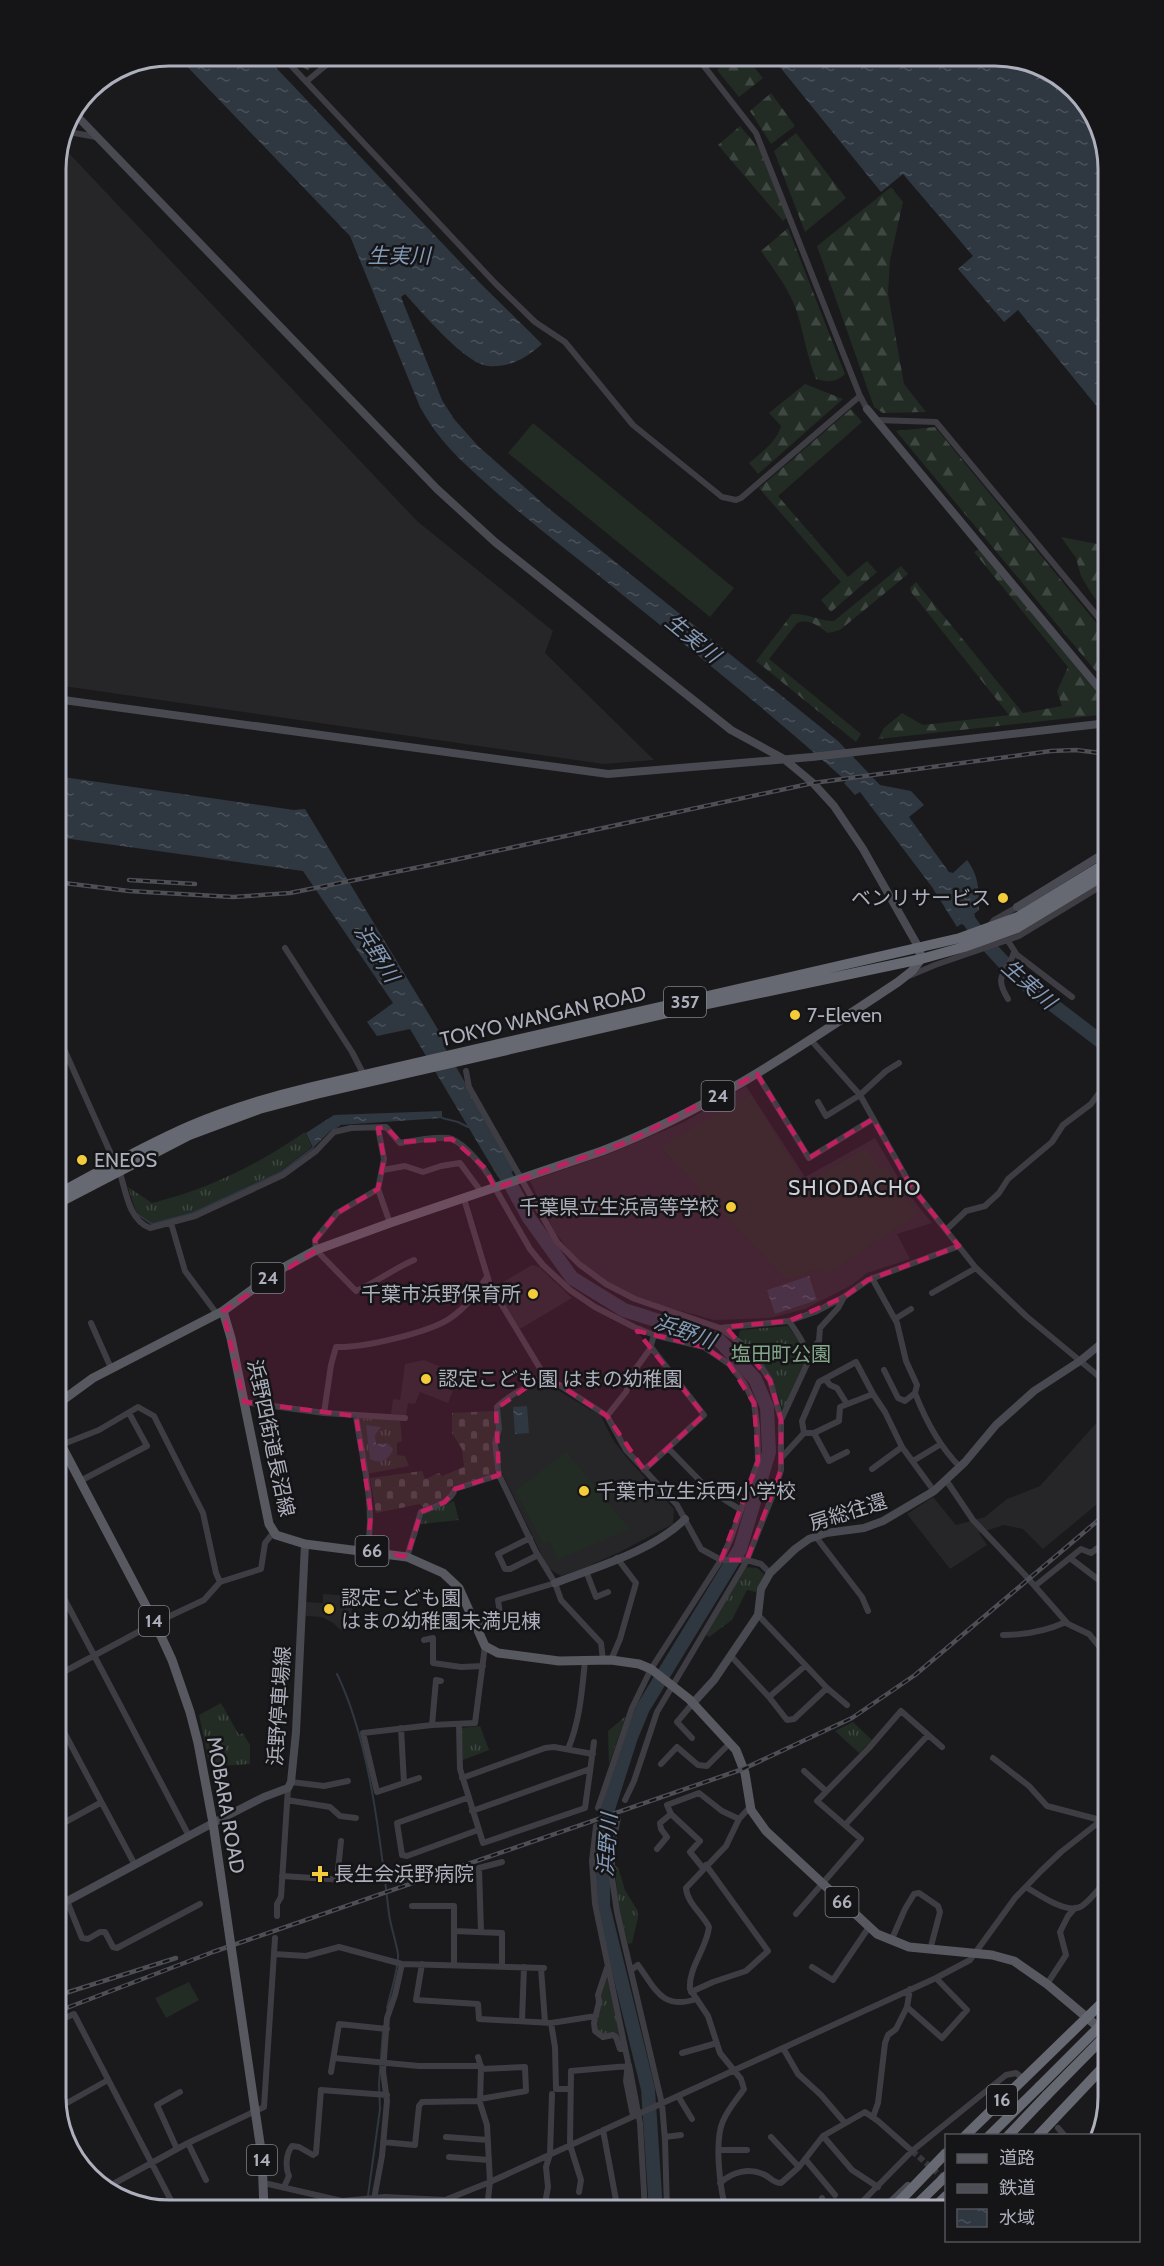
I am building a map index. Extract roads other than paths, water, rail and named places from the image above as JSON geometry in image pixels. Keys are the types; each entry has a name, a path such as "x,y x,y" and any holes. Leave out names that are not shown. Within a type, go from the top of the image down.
{"highway":[{"name":"TOKYO WANGAN ROAD","path":"963,947 986,930 999,926 1048,900 1098,868"},
{"name":"TOKYO WANGAN ROAD","path":"66,1190 189,1135 242,1115 366,1080 920,954 963,947 1017,928 1098,879"},
{"name":"TOKYO WANGAN ROAD","path":"66,1198 117,1167"},
{"name":"16","path":"966,2134 1098,2008"},
{"path":"1010,2134 1043,2091 1098,2029"},
{"path":"991,2134 1098,2043"},
{"name":"16","path":"1040,2134 1098,2073"},
{"path":"900,2200 945,2154"},
{"path":"922,2200 945,2176"}],"main road":[{"name":"24","path":"66,1398 111,1368 220,1312 279,1270 316,1250 390,1222 482,1193 627,1142 714,1099 757,1074 898,982 912,971 920,954"},
{"name":"浜野四街道長沼線","path":"220,1312 231,1338 269,1524 273,1533 281,1538 305,1544 407,1557 443,1574 456,1584 463,1594 486,1646"},
{"name":"MOBARA ROAD","path":"66,1454 155,1623 172,1660 190,1712 213,1823 255,2110 264,2200"},
{"name":"66","path":"486,1646 507,1655 559,1661 607,1660 639,1664 651,1669 693,1703 740,1757 750,1807 765,1831 869,1927 891,1941 909,1947 992,1955 1014,1961 1047,1984 1098,2026"}],"street":[{"path":"292,66 495,283 535,322 564,342 633,425 722,497 736,500 741,498 860,396"},
{"path":"307,81 325,66"},
{"path":"704,66 756,133 867,409 1098,687"},
{"path":"80,119 445,497 495,542 731,730 784,759 813,783 834,806 863,849 920,954"},
{"path":"73,133 96,137"},
{"path":"877,420 936,422 1098,617"},
{"path":"66,700 608,774 812,757 1098,724"},
{"path":"986,930 994,920 1098,856"},
{"path":"898,982 963,947 1005,942 1098,888"},
{"path":"1005,942 1030,966 1072,997"},
{"path":"285,948 352,1052 366,1080"},
{"path":"1008,999 1000,981 1014,952"},
{"path":"810,1039 860,1095 911,1186 976,1268 1026,1316 1098,1376"},
{"path":"66,1053 117,1167 130,1205 138,1221 150,1228 195,1216 283,1175 316,1151 334,1132 351,1128 386,1127 400,1143 423,1139 452,1139 485,1168 530,1249 543,1265 570,1290 595,1307 654,1335 704,1347 729,1364 744,1383 754,1403 758,1426 759,1461 721,1560 651,1669 633,1708 598,1808"},
{"path":"818,1102 826,1116 860,1095 886,1071 899,1063"},
{"path":"466,1071 469,1087 523,1178 557,1242 579,1264 606,1284 635,1299 720,1328 741,1343 757,1360 770,1380 781,1419 782,1457 776,1487 747,1560 672,1686 650,1728 634,1780 624,1800"},
{"path":"757,1074 809,1158 873,1119"},
{"path":"946,1230 966,1211 985,1206 999,1193 1008,1179 1052,1142 1063,1125 1091,1104 1098,1095"},
{"path":"378,1128 384,1159 378,1190 390,1222"},
{"path":"383,1170 405,1166 423,1172 460,1163 482,1193"},
{"path":"378,1190 337,1214 315,1240 316,1250 356,1291 377,1282 394,1269 414,1260"},
{"path":"464,1199 487,1277 544,1375 607,1416 626,1450 677,1505 701,1549 721,1560 747,1560 761,1564 770,1573"},
{"path":"171,1223 185,1271 220,1312"},
{"path":"720,1328 789,1321 844,1297 872,1278 959,1246"},
{"path":"932,1293 976,1268"},
{"path":"324,1413 336,1347 376,1343 443,1322 461,1310 487,1277"},
{"path":"872,1278 895,1318 906,1361 916,1385 915,1394 921,1410 941,1444 960,1467"},
{"path":"807,1354 819,1341 820,1328 838,1308 844,1297"},
{"path":"895,1318 911,1309"},
{"path":"781,1419 808,1362 802,1341 789,1321"},
{"path":"91,1323 111,1368"},
{"path":"607,1416 626,1392 633,1371 651,1347 654,1335"},
{"name":"房総往還","path":"693,1703 714,1680 758,1615 761,1589 770,1573 795,1550 826,1533 864,1528 883,1521 934,1491 960,1467 996,1425 1026,1398 1098,1346"},
{"path":"644,1470 704,1415 651,1347"},
{"path":"804,1433 802,1421 819,1382 856,1362 903,1447 934,1491"},
{"path":"884,1370 898,1398 905,1401 915,1394"},
{"path":"544,1375 537,1382 497,1407 500,1429 495,1443 499,1475 538,1555 555,1583 561,1600 601,1643 607,1660"},
{"path":"825,1379 837,1388 847,1404"},
{"path":"782,1457 804,1433 814,1433 839,1421 840,1407 873,1394"},
{"path":"244,1402 324,1413 405,1418"},
{"path":"66,1443 99,1430 138,1407 154,1416 203,1513 214,1566 220,1582"},
{"path":"80,1481 147,1446 129,1413"},
{"path":"356,1416 371,1514 371,1531 367,1551"},
{"path":"814,1433 829,1461 847,1452"},
{"path":"913,1461 941,1444"},
{"path":"872,1469 903,1447"},
{"path":"668,1448 709,1490 741,1510"},
{"path":"407,1557 421,1512 445,1502 453,1496 455,1489 499,1475"},
{"path":"946,1480 973,1520 1066,1622 1089,1634 1098,1645"},
{"path":"477,1629 500,1614 498,1600 555,1583 617,1558 672,1532 685,1520"},
{"path":"66,1671 155,1623 204,1600 220,1582 261,1569 265,1543 273,1533"},
{"path":"816,1537 862,1597 868,1611"},
{"path":"530,1538 498,1554 505,1569 510,1569 538,1555"},
{"name":"浜野停車場線","path":"67,1901 289,1785 296,1732 305,1544"},
{"path":"1035,1586 1081,1549 1091,1553 1098,1548"},
{"path":"607,1660 620,1639 636,1583 617,1558"},
{"path":"1070,1558 1098,1579"},
{"path":"586,1571 596,1597 608,1592"},
{"path":"66,1601 189,1836"},
{"path":"758,1615 827,1688 847,1705"},
{"path":"1002,1635 1022,1635 1056,1627 1066,1622"},
{"path":"424,1640 433,1638 433,1663 461,1667 483,1666"},
{"path":"419,1778 377,1792 363,1733 432,1725 475,1724 486,1646"},
{"path":"731,1656 788,1720 794,1719 827,1688"},
{"path":"568,1749 574,1737 585,1661"},
{"path":"769,1697 806,1665"},
{"path":"432,1725 436,1680 441,1682"},
{"path":"692,1738 676,1722 693,1703"},
{"path":"796,1914 861,1839 817,1801 869,1748 901,1711 942,1747"},
{"path":"459,1725 459,1769 483,1843 585,1808 594,1742"},
{"path":"401,1728 404,1783"},
{"path":"845,1825 928,1735"},
{"path":"66,1737 135,1865"},
{"path":"661,1764 676,1747 698,1765 707,1766 730,1743"},
{"path":"462,1778 545,1748 568,1749 593,1754"},
{"path":"993,1758 1029,1786 1047,1806 1098,1819"},
{"path":"472,1811 590,1769"},
{"path":"804,1771 826,1791"},
{"path":"277,1916 277,1905 281,1897 289,1785 324,1786 348,1781"},
{"path":"691,1992 746,1971 768,1951 705,1866 690,1852 700,1841 671,1814 667,1805 699,1793 722,1811 739,1819"},
{"path":"467,1798 397,1823 402,1855 407,1856 478,1830"},
{"path":"287,1800 330,1807 340,1816 356,1818"},
{"path":"66,1822 100,1803"},
{"path":"724,2200 720,2183 723,2120 744,2088 735,2070 720,2053 708,2016 691,1992 689,1984 708,1936 709,1927 691,1902 686,1888 726,1846 739,1819 750,1807"},
{"path":"657,1850 667,1837 660,1823 671,1814"},
{"path":"618,1818 612,1846 612,1878 617,1912 662,2104 667,2200"},
{"path":"352,2200 395,2198 445,2200 490,2182 936,1978 970,1960 1015,1898 1061,1852 1098,1822"},
{"path":"596,1826 592,1861 593,1885 628,2064 643,2155 645,2200"},
{"path":"282,1876 341,1879 341,1841"},
{"path":"481,1932 479,1868 502,1862"},
{"path":"1026,1887 1055,1904 1070,1909 1080,1907 1098,1890"},
{"path":"891,1941 905,1909 914,1894 919,1893 938,1906 940,1912 930,1950"},
{"path":"67,1901 82,1938 88,1939 100,1932 105,1932 113,1947 117,1948 200,1904"},
{"path":"412,1906 454,1906 454,1965"},
{"path":"1047,1984 1064,1959 1065,1951 1060,1932 1075,1908"},
{"path":"812,1967 833,1980 869,1927"},
{"path":"454,1931 502,1933 502,1966"},
{"path":"113,2183 188,2143 261,2109 265,2104 275,1938"},
{"path":"274,1954 306,1956 339,1947 402,1964 542,1968 548,2022 555,2047 556,2090 570,2089"},
{"path":"373,2198 383,2142 387,2095 383,2071 387,2018 402,1964"},
{"path":"422,1964 416,2000 478,2004 479,2019 548,2022 596,2016"},
{"path":"631,1970 638,1965 659,1996 670,2002 682,2004 697,1999"},
{"path":"522,2021 524,1967"},
{"path":"608,1967 598,1995 599,2002 594,2024 599,2035 603,2037 613,2035 620,2049 625,2048"},
{"path":"907,2007 942,2038 967,2010 936,1978"},
{"path":"873,2117 879,2103 885,2043 888,2035 896,2029 907,2007 910,1989"},
{"path":"66,2018 74,2014 171,2200"},
{"path":"331,2072 339,2024 387,2029"},
{"path":"682,2054 717,2043"},
{"path":"783,2048 798,2074 821,2095 845,2123"},
{"path":"478,2057 481,2068 480,2100 487,2126 489,2200"},
{"path":"334,2058 419,2066 525,2067 526,2091 480,2100 422,2102 419,2106 415,2145 383,2142"},
{"path":"579,2192 581,2180 570,2145 571,2071 628,2064"},
{"path":"864,2200 912,2151 1006,2075 1016,2073 1024,2079"},
{"path":"67,2103 108,2080"},
{"path":"284,2187 289,2176 286,2170 287,2156 292,2146 299,2147 313,2155 316,2153 321,2090 387,2095"},
{"path":"177,2149 157,2105 180,2092"},
{"path":"546,2200 552,2094"},
{"path":"678,2096 692,2119"},
{"path":"720,2183 732,2173 738,2172 759,2173 781,2184 799,2167 823,2136 865,2112 912,2151"},
{"path":"1058,2128 1063,2134"},
{"path":"603,2130 616,2200"},
{"path":"665,2137 681,2135"},
{"path":"823,2136 852,2170 878,2187"},
{"path":"446,2137 488,2140"},
{"path":"771,2137 799,2167"},
{"path":"188,2143 206,2180"},
{"path":"720,2150 747,2150"},
{"path":"449,2157 489,2160"},
{"path":"804,2159 835,2195"},
{"path":"894,2200 931,2167"},
{"path":"264,2183 338,2200"}],"water":[{"name":"生実川","path":"187,66 274,66 478,281 542,344 524,358 511,364 488,366 478,363 444,336 405,294 401,297 442,400 454,419 478,446 547,507 838,741 880,785 911,791 924,805 909,817 949,872 953,873 967,860 971,866 978,890 979,910 974,914 975,916 957,927 932,887 860,792 855,795 844,783 846,781 790,732 520,513 451,449 434,429 420,407 350,236"},
{"path":"779,66 1002,66 1028,71 1052,83 1063,92 1077,106 1084,118 1096,149 1098,169 1098,408 1018,310 1004,322 958,269 973,256 903,174 881,192"},
{"path":"66,777 294,810 305,809 445,1041 445,1048 516,1170 498,1177 410,1029 377,1036 367,1022 393,1003 303,871 66,838"},
{"path":"442,1111 442,1118 340,1125 330,1131 313,1148 306,1133 334,1115"},
{"path":"809,1276 817,1300 775,1314 767,1290"},
{"path":"527,1406 529,1433 515,1434 513,1407"},
{"path":"366,1425 381,1427 375,1435 376,1444 387,1443 393,1449 390,1456 384,1460 370,1459"}],"waterway":[{"name":"生実川","path":"958,905 982,939 1019,979 1098,1039"},
{"path":"442,1118 468,1127"},
{"path":"137,1214 152,1224 193,1213 281,1172 313,1148"},
{"name":"浜野川","path":"497,1160 529,1218 572,1278 624,1310 719,1340 755,1379 767,1407 769,1452 740,1549 643,1708 631,1737 607,1812 603,1850 603,1906 648,2089 655,2200"},
{"path":"337,1674 358,1730 366,1760 389,1914 398,1954 396,1974 387,2008"},
{"path":"367,2200 380,2109 379,2084 383,2031"}],"tunnel":[{"path":"912,2151 945,2179"}],"railway":[{"path":"66,883 129,891 233,897 290,893 813,783 1051,751 1076,750 1098,753"},
{"path":"129,880 195,884"},
{"path":"66,2008 213,1952 743,1769 852,1718 915,1675 1098,1520"},
{"path":"66,1993 176,1958"}],"place":[{"name":"ベンリサービス","path":"1003,898"},
{"name":"7-Eleven","path":"795,1015"},
{"name":"ENEOS","path":"82,1160"},
{"name":"千葉県立生浜高等学校","path":"731,1207"},
{"name":"千葉市浜野保育所","path":"533,1294"},
{"name":"認定こども園 はまの幼稚園","path":"426,1379"},
{"name":"千葉市立生浜西小学校","path":"584,1491"},
{"name":"認定こども園 はまの幼稚園未満児棟","path":"329,1609"},
{"name":"長生会浜野病院","path":"320,1874"}],"district":[{"name":"SHIODACHO","path":"855,1187"}],"park label":[{"name":"塩田町公園","path":"781,1354"}]}
